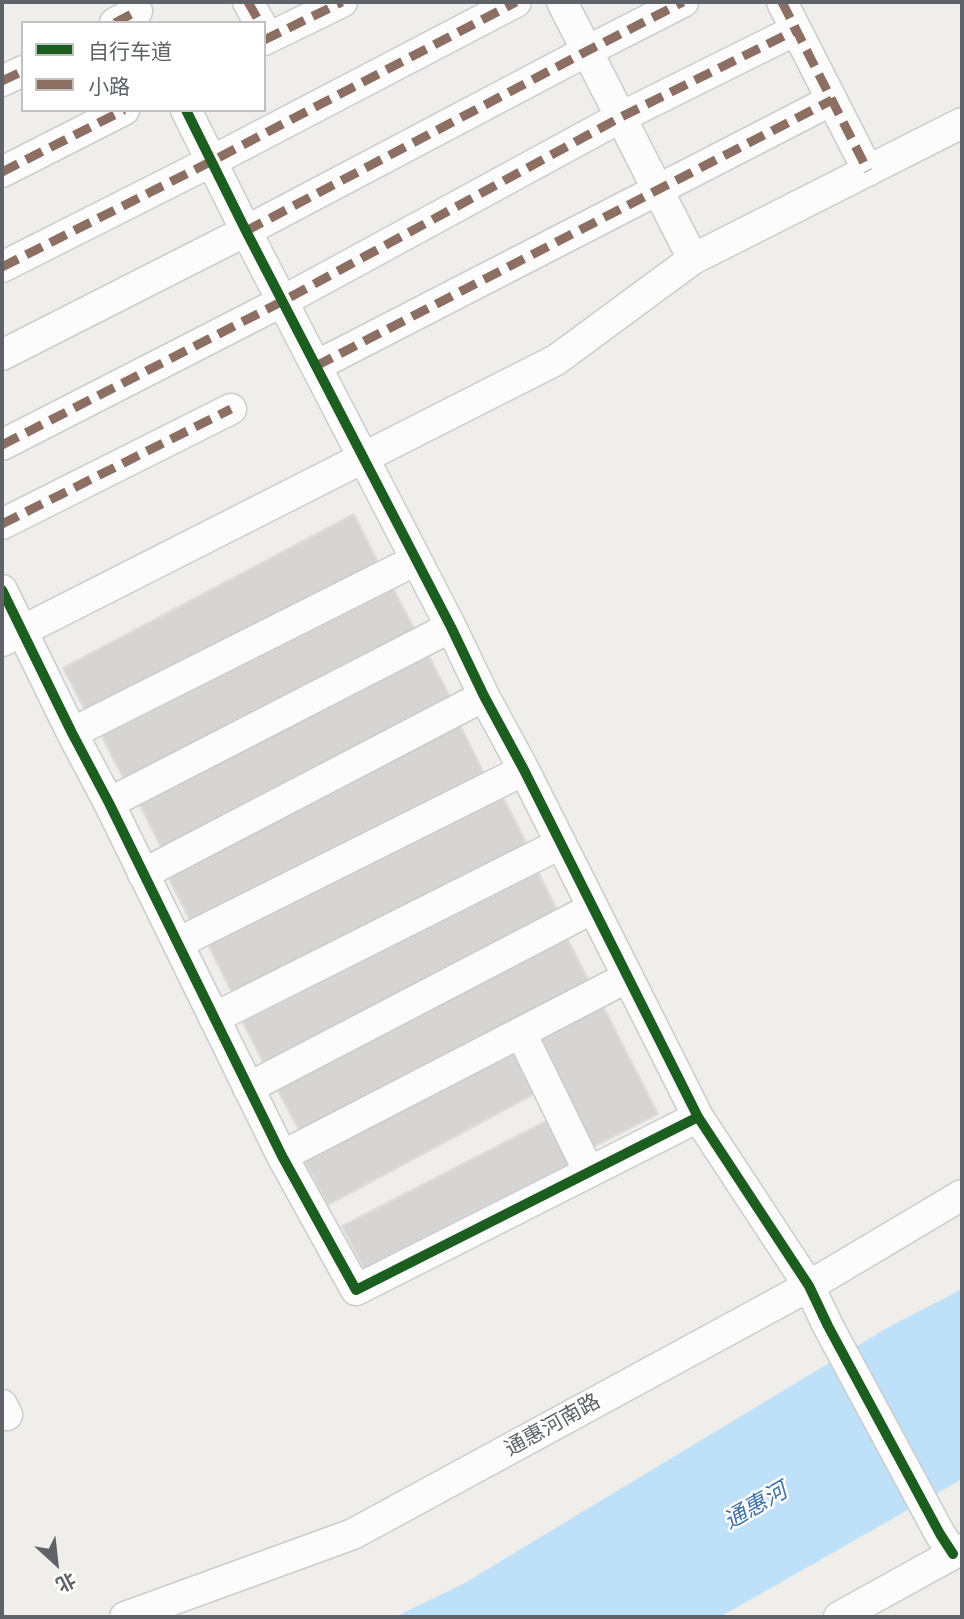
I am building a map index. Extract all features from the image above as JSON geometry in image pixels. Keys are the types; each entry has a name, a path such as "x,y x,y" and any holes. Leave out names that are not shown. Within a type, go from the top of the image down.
{"street":[{"path":"248,2 258,21"},
{"path":"266,32 342,2"},
{"path":"2,267 516,2"},
{"path":"562,2 693,259"},
{"path":"2,355 246,231 683,2"},
{"path":"782,2 868,171"},
{"path":"2,445 283,301 621,117 796,30"},
{"path":"2,82 21,72"},
{"path":"316,366 832,100"},
{"path":"2,172 120,112"},
{"path":"187,112 698,1117 809,1286 828,1326 952,1546 839,1617"},
{"path":"12,636 556,360 693,259 962,123"},
{"path":"2,524 232,409"},
{"path":"72,733 416,560"},
{"path":"2,590 12,636 72,733 109,803 282,1156 356,1290 698,1117"},
{"path":"109,803 451,628"},
{"path":"143,874 484,696"},
{"path":"178,943 523,771"},
{"path":"214,1018 560,844"},
{"path":"248,1088 593,908"},
{"path":"282,1156 628,977"},
{"path":"521,1033 589,1172"},
{"name":"通惠河南路","path":"125,1617 353,1534 809,1286 962,1195"}],"water":[{"name":"通惠河","path":"962,1289 962,1479 720,1617 395,1617 463,1584 887,1328"}],"building":[{"path":"354,514 378,562 88,716 63,668"},
{"path":"390,582 416,632 125,781 99,731"},
{"path":"428,654 451,699 161,847 138,801"},
{"path":"458,721 485,775 192,924 165,871"},
{"path":"502,795 528,846 232,993 206,941"},
{"path":"535,866 559,914 264,1064 239,1015"},
{"path":"567,938 589,981 300,1132 277,1089"},
{"path":"603,1006 658,1114 589,1149 534,1041"},
{"path":"513,1046 538,1092 328,1205 303,1158"},
{"path":"554,1117 577,1162 364,1270 342,1226"}],"marked path":[{"path":"248,2 259,21"},
{"path":"266,39 342,2"},
{"path":"2,267 516,2"},
{"path":"246,231 683,2"},
{"path":"782,2 868,171"},
{"path":"119,21 137,11"},
{"path":"2,445 283,301 621,117 796,30"},
{"path":"2,81 21,72"},
{"path":"316,366 832,100"},
{"path":"2,172 120,112"},
{"path":"2,524 231,409"}],"cycle path":[{"path":"187,112 524,770 698,1117 809,1286 828,1326 953,1554"},
{"path":"2,590 282,1156 356,1290 698,1117"}]}
